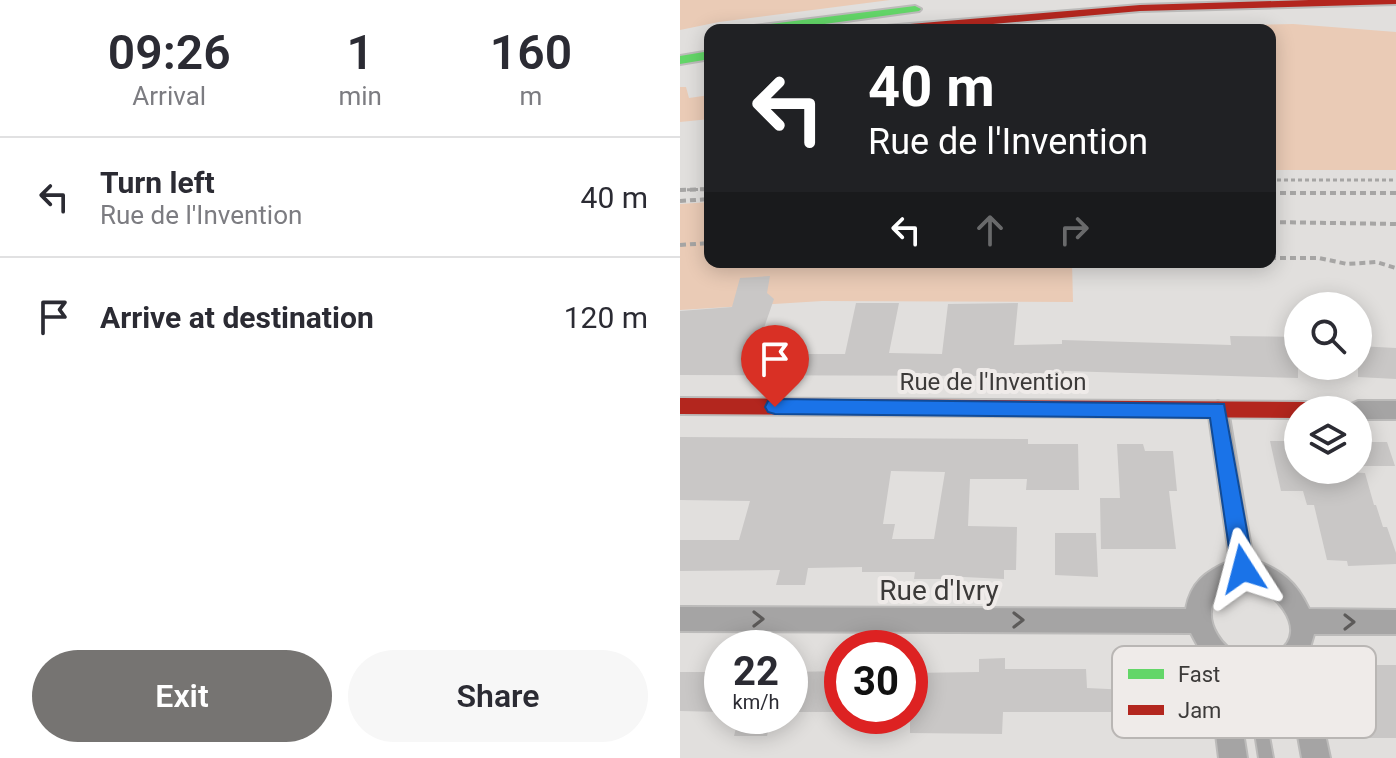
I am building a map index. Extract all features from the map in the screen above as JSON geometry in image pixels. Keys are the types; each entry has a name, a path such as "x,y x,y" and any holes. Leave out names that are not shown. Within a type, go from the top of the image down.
{"main road":[{"path":"938,24 1152,7 1396,1"},
{"path":"801,24 942,6"},
{"path":"1152,7 1396,16"},
{"path":"680,41 704,37"},
{"path":"680,60 704,56"},
{"name":"Rue de l'Invention","path":"680,406 1284,410"}],"street":[{"path":"1218,410 1243,569"},
{"path":"1372,410 1396,410"},
{"path":"1209,646 1198,621 1199,602 1206,587 1218,575 1243,569 1269,577 1284,588 1296,604 1302,621 1299,646"},
{"name":"Rue d'Ivry","path":"680,619 1198,621"},
{"path":"1302,621 1396,622"},
{"path":"1230,738 1233,758"},
{"path":"1312,738 1316,758"}],"lane":[{"path":"1263,738 1266,758"}],"path":[{"path":"1276,180 1396,180"},
{"path":"680,190 704,189"},
{"path":"1276,193 1396,193"},
{"path":"680,201 704,199"},
{"path":"1276,222 1396,224"},
{"path":"680,245 704,243"},
{"path":"1276,258 1319,258 1347,264 1376,262 1396,268"}],"shaded area":[{"path":"680,0 890,0 704,24 680,30"},
{"path":"1276,24 1396,32 1396,170 1276,170"},
{"path":"680,87 686,87 689,98 704,96 704,120 680,122"},
{"path":"704,202 704,268 1072,268 1073,302 822,301 680,310 680,204"}],"building":[{"path":"770,276 767,293 774,299 758,345 793,345 791,354 845,354 856,303 899,303 889,353 942,354 948,304 1018,303 1014,345 1062,344 1062,340 1231,345 1230,336 1284,337 1284,378 1064,371 1064,376 680,375 680,311 732,307 740,278"},
{"path":"1372,347 1396,348 1396,379 1372,378"},
{"path":"680,437 1028,439 1028,444 1078,444 1079,490 1026,490 1027,479 970,479 968,526 1017,527 1016,570 1004,570 1004,579 944,576 943,579 914,579 915,572 862,572 862,567 808,568 805,585 776,585 780,570 680,571 680,540 739,540 750,501 680,500","holes":["891,471 945,472 934,539 892,539 895,524 883,524"]},
{"path":"1270,441 1284,441 1284,484 1368,484 1383,527 1387,527 1396,553 1396,564 1348,566 1347,561 1327,560 1314,505 1307,505 1303,491 1281,491"},
{"path":"1372,442 1387,442 1395,466 1372,466"},
{"path":"1117,444 1143,444 1145,451 1173,451 1177,491 1169,491 1176,549 1101,549 1100,498 1120,498"},
{"path":"1055,533 1096,533 1098,577 1055,575"},
{"path":"1005,658 1005,669 1086,669 1087,688 1112,689 1112,712 1003,712 1002,734 928,733 928,673 979,672 979,659"},
{"path":"1376,665 1396,665 1396,738 1376,738"},
{"path":"824,671 824,712 808,712 808,672"},
{"path":"680,672 704,672 704,712 680,711"},
{"path":"734,734 768,734 767,736"}],"traffic: fast":[{"path":"800,24 915,9"},
{"path":"680,60 704,56"}],"traffic: jam":[{"path":"955,24 1140,8 1396,1"},
{"path":"680,406 1284,410"}],"route":[{"path":"775,407 1218,410 1243,569"}]}
